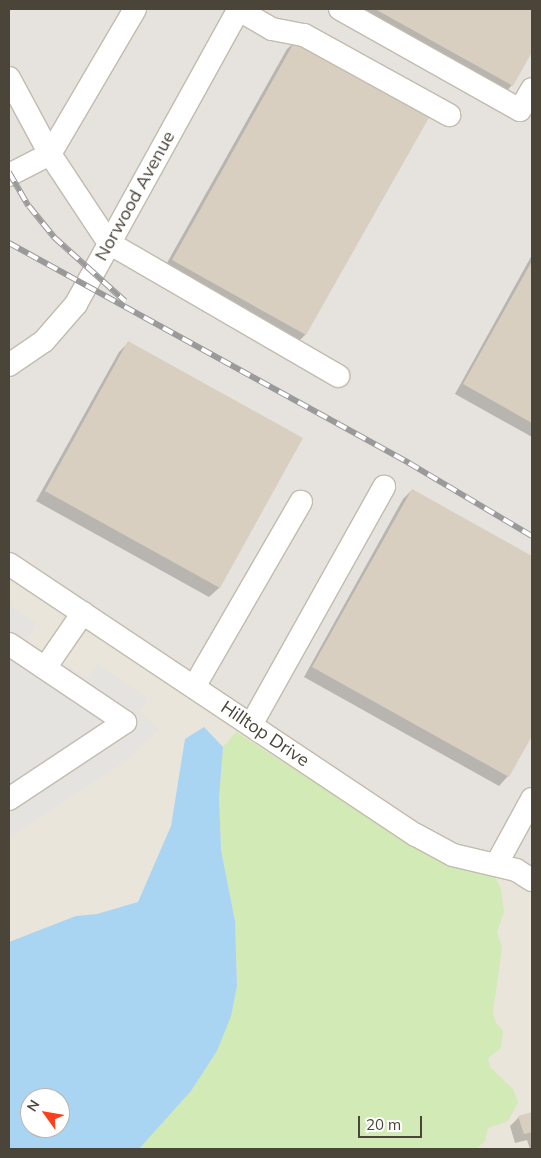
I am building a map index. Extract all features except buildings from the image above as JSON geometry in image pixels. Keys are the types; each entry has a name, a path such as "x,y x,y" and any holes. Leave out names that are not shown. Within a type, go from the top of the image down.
{"street":[{"path":"9,175 50,154 135,9"},
{"path":"239,9 272,29 304,34 449,115"},
{"name":"Norwood Avenue","path":"9,366 52,333 76,304 239,9"},
{"path":"343,9 520,110 532,88"},
{"path":"9,78 50,154 110,243 338,376"},
{"path":"251,725 384,487"},
{"path":"194,687 301,502"},
{"name":"Hilltop Drive","path":"9,564 416,835 453,855 516,870 532,880"},
{"path":"45,668 82,613"},
{"path":"9,799 125,722 45,668 14,655"},
{"path":"496,865 532,799"}],"shaded area":[{"path":"9,9 532,9 532,880 453,855 9,566"},
{"path":"9,566 532,880 532,1149 9,1149"},
{"path":"9,605 38,623 27,640 87,678 97,663 149,699 140,711 159,729 128,760 9,838"}],"green space":[{"path":"236,732 408,842 493,873 501,889 504,912 497,932 502,948 493,1013 496,1023 503,1030 501,1048 488,1058 490,1067 513,1089 518,1102 508,1121 488,1128 485,1141 476,1149 139,1149 191,1091 217,1051 237,986 235,921 221,850 219,798 223,747"}],"water":[{"path":"204,727 223,747 219,798 221,850 235,921 237,986 231,1016 217,1051 191,1091 139,1149 9,1149 9,942 76,916 97,914 138,902 171,826 185,739"}],"railway":[{"path":"9,172 29,206 54,237 125,301"},
{"path":"9,243 409,463 532,536"}]}
